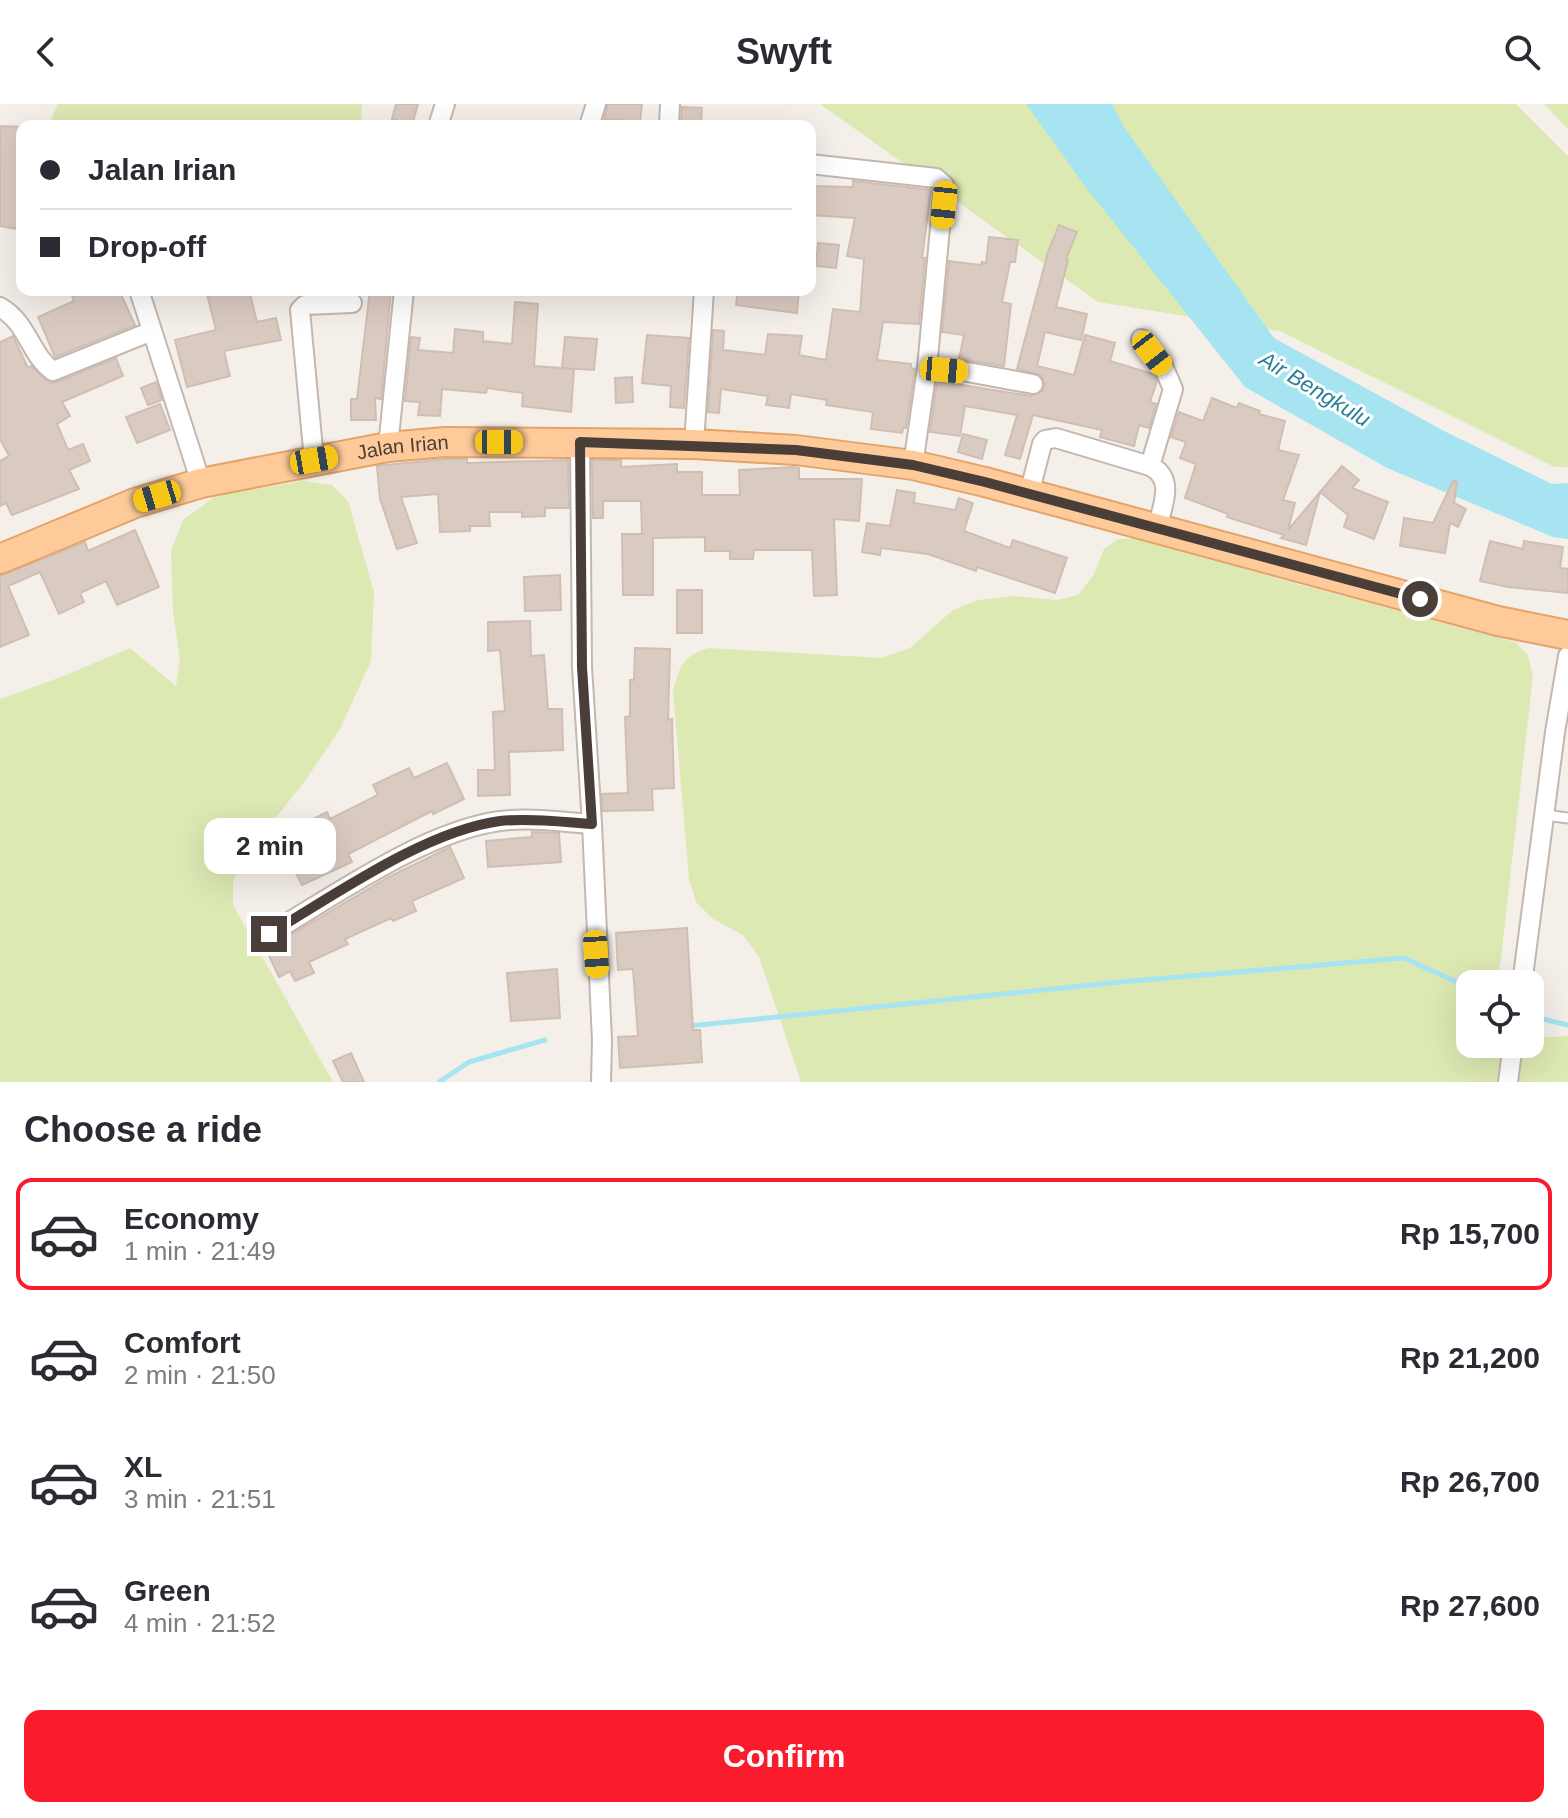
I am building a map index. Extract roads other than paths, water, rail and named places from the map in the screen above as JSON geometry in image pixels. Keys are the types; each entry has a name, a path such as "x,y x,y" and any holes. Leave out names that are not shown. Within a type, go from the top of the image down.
{"main road":[{"name":"Jalan Irian","path":"0,559 135,503 201,483 388,447 445,442 694,444 796,450 913,465 1498,621 1568,635"}],"street":[{"path":"816,165 936,178 944,185 927,368 913,465"},
{"path":"141,296 201,483"},
{"path":"388,447 403,296"},
{"path":"694,444 704,296"},
{"path":"314,460 300,310 305,305 352,303"},
{"path":"0,307 19,321 46,365 53,371 152,331"},
{"path":"1141,339 1163,366 1173,389 1150,466"},
{"path":"927,368 1033,384"},
{"path":"1029,494 1042,444 1048,438 1056,438 1150,466 1162,475 1166,488 1157,528"},
{"path":"580,442 582,667 602,1041 601,1082"},
{"path":"1524,970 1568,656"},
{"path":"269,934 395,861 457,832 502,821 592,824"},
{"path":"1508,1082 1511,1058"}],"lane":[{"path":"1545,815 1568,818"}],"water":[{"name":"Air Bengkulu","path":"1026,104 1112,104 1124,127 1274,338 1444,431 1552,484 1568,483 1568,539 1553,537 1387,468 1245,387 1087,189"}],"waterway":[{"path":"689,1026 1131,981 1404,958 1456,982"},
{"path":"1544,1019 1568,1025"},
{"path":"439,1082 469,1062 545,1040"}]}
